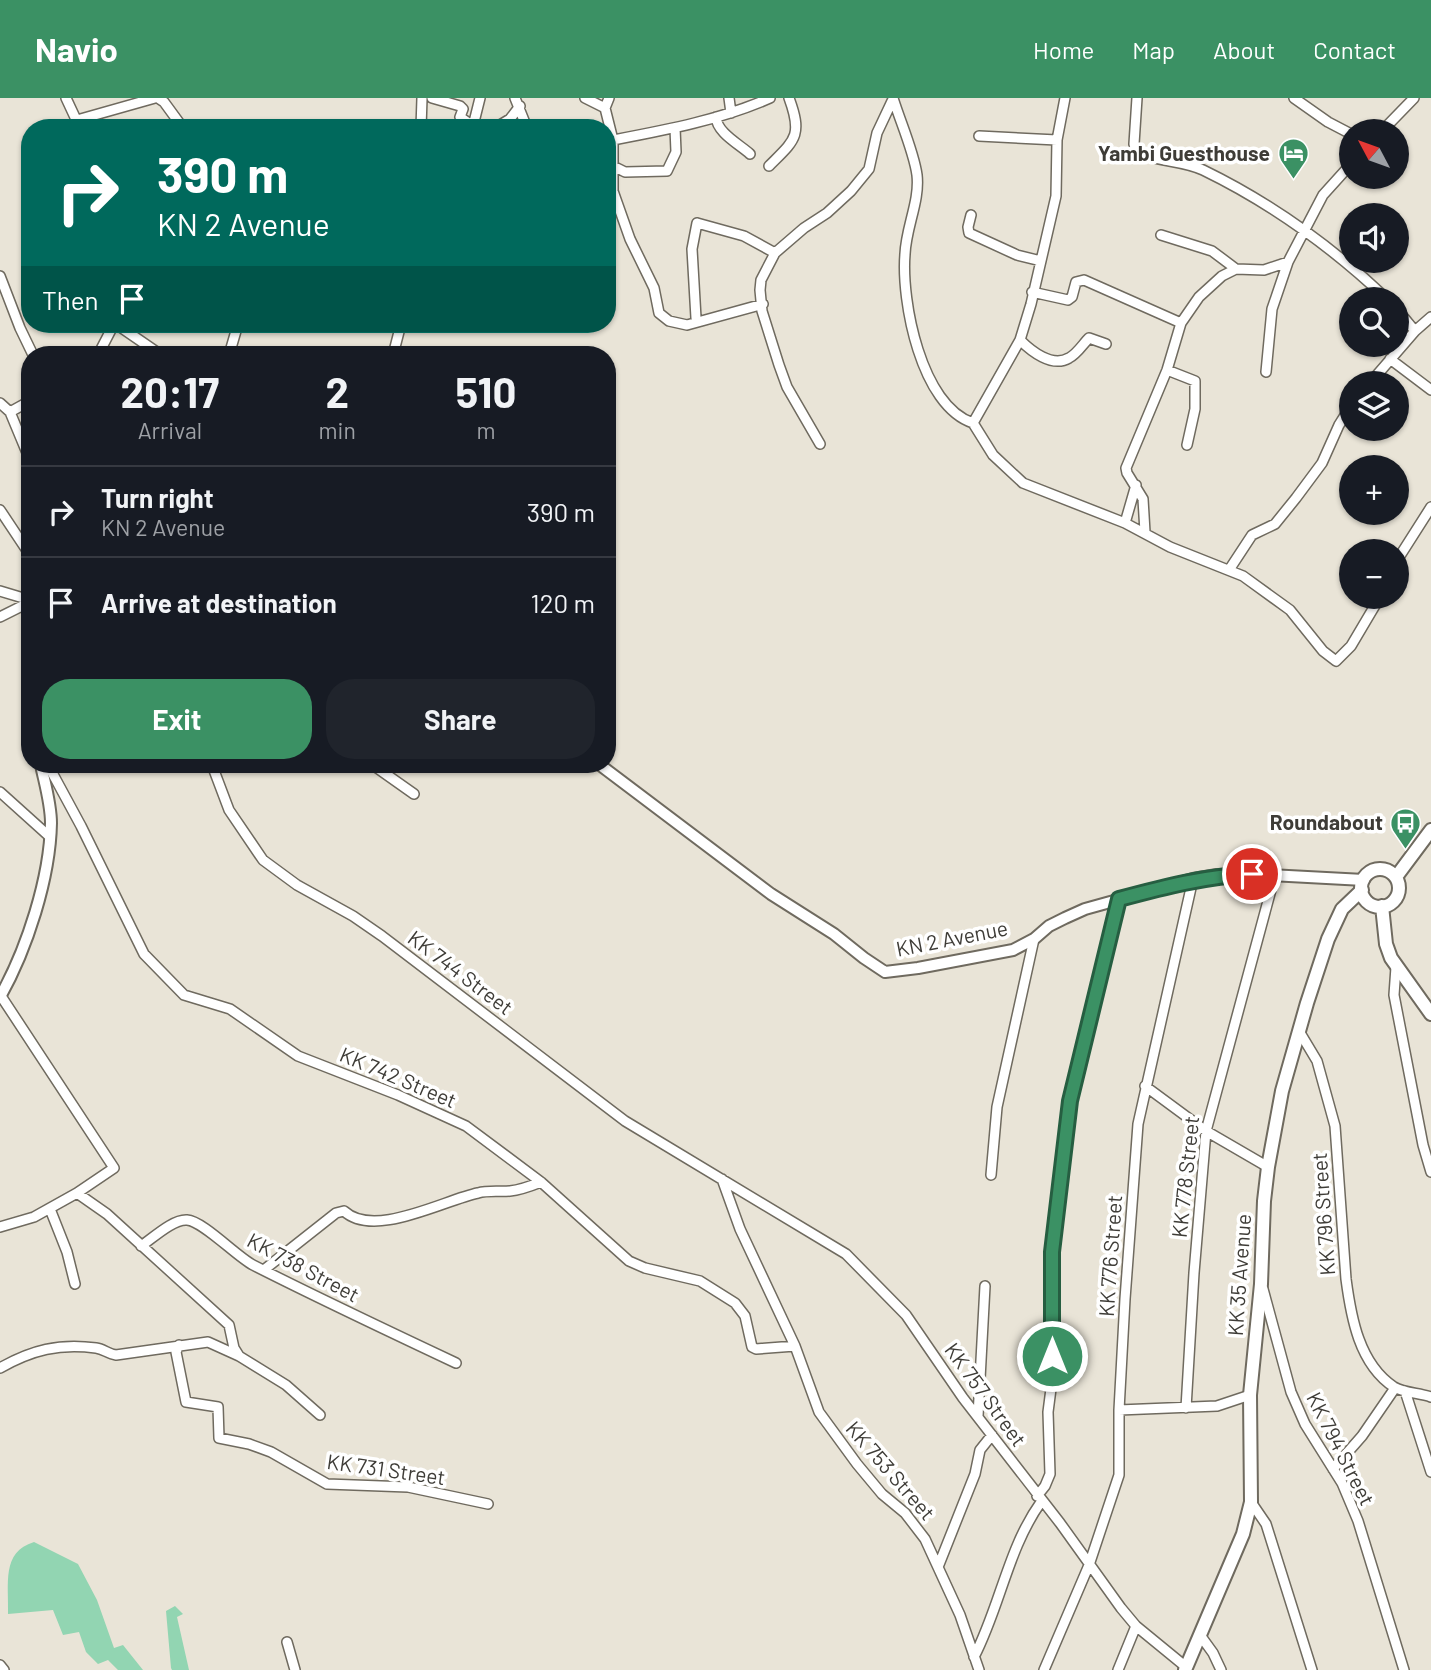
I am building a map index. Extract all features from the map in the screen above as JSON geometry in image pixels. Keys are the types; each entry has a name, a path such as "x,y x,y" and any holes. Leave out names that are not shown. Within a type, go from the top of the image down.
{"main road":[{"path":"1396,877 1431,830"},
{"path":"1379,869 1396,877 1399,886 1397,896 1391,903 1382,906 1368,902 1363,885 1370,873 1379,869"},
{"name":"KK 35 Avenue","path":"1186,1668 1243,1534 1251,1502 1250,1395 1261,1284 1268,1167 1282,1091 1331,932 1346,904 1363,885"},
{"path":"1382,906 1388,950 1396,967 1431,1014"}],"street":[{"path":"66,98 76,119"},
{"path":"93,119 157,98 164,102 176,119"},
{"path":"421,119 422,98"},
{"path":"432,98 460,106 463,109 460,117 463,119"},
{"path":"476,119 480,98"},
{"path":"585,98 605,108"},
{"path":"608,119 605,108 609,98"},
{"path":"729,98 731,113"},
{"path":"616,140 731,113 770,98"},
{"path":"769,166 795,139 797,132 789,98"},
{"path":"973,423 1020,340 1031,304 1056,196 1057,140 1065,98"},
{"path":"1138,98 1136,152 1184,163 1242,191 1305,230 1349,262 1375,287"},
{"path":"1294,98 1339,128"},
{"path":"1394,119 1414,98"},
{"path":"820,444 787,387 762,311 761,280 775,253 804,228 827,213 851,191 869,169 877,133 893,99"},
{"path":"893,99 916,172 917,190 905,251 904,283 917,345 926,370 944,401 955,413 973,423 993,455 1023,483 1125,523 1170,547 1229,570 1261,588 1290,610 1323,651 1336,661 1352,646 1373,609"},
{"path":"510,119 518,102"},
{"path":"518,102 524,119"},
{"path":"716,117 720,129 750,154"},
{"path":"616,167 625,172 667,172 676,152 675,128"},
{"path":"979,136 1057,140"},
{"path":"1266,372 1272,309 1287,262 1323,195 1339,177"},
{"path":"616,199 630,239 654,288 659,313 668,321 687,325 763,304"},
{"path":"971,215 969,233 1017,255 1041,261"},
{"path":"696,318 692,249 697,223 744,236 775,253"},
{"path":"1161,235 1212,251 1236,269"},
{"path":"1145,532 1143,499 1126,468 1167,370 1181,323 1205,290 1223,276 1236,269 1264,270 1287,262"},
{"path":"0,276 21,330"},
{"path":"1032,292 1068,300 1072,297 1076,282 1084,279 1181,323"},
{"path":"1380,371 1431,317"},
{"path":"1409,323 1416,331"},
{"path":"128,333 148,346"},
{"path":"1020,340 1045,358 1060,361 1067,360 1076,353 1089,338 1106,344"},
{"path":"1390,359 1431,390"},
{"path":"1167,370 1195,382 1195,409 1187,445"},
{"path":"0,403 10,412 21,438"},
{"path":"10,412 21,406"},
{"path":"1229,570 1252,535 1275,524 1296,498 1322,463 1339,425"},
{"path":"1125,523 1136,485"},
{"path":"1409,542 1431,507"},
{"path":"0,510 21,542"},
{"path":"0,591 21,598"},
{"path":"0,617 21,606"},
{"path":"0,1227 50,1209 114,1168 0,996 14,971 41,889 51,821 42,773"},
{"name":"KK 742 Street","path":"52,773 144,954 184,995 230,1009 298,1056 398,1095 466,1126 541,1182 629,1261 645,1268 700,1281 735,1303 745,1316 755,1349 794,1346"},
{"name":"KK 744 Street","path":"215,773 229,810 263,860 297,885 353,916 382,936 625,1121 722,1180"},
{"path":"384,773 414,794"},
{"name":"KN 2 Avenue","path":"611,773 771,894 834,933 886,972 1013,950 1065,918 1119,899 1193,879 1217,875 1275,875 1363,885"},
{"path":"0,792 50,837"},
{"name":"KK 778 Street","path":"1186,1408 1206,1131 1275,875"},
{"name":"KK 776 Street","path":"1044,1670 1089,1565 1119,1475 1119,1410 1138,1124 1193,879"},
{"path":"974,1657 991,1620 1022,1533 1049,1474 1052,1252 1068,1114 1119,899"},
{"path":"991,1175 997,1107 1034,939"},
{"path":"1396,967 1395,1006 1431,1172"},
{"name":"KK 796 Street","path":"1299,1031 1317,1061 1335,1126 1346,1279 1357,1332 1368,1360 1400,1390 1431,1472"},
{"path":"1146,1086 1206,1131 1268,1167"},
{"name":"KK 753 Street","path":"722,1180 740,1229 794,1346 819,1412 856,1464 882,1494 917,1527 932,1552 960,1615 979,1670"},
{"name":"KK 757 Street","path":"722,1180 846,1254 906,1315 1039,1499 1060,1523 1136,1626 1186,1668"},
{"path":"265,1269 336,1213 344,1211 352,1219 363,1220 408,1217 478,1192 513,1191 541,1182"},
{"path":"77,1193 107,1214 229,1325 234,1348 239,1356"},
{"path":"50,1209 67,1252 75,1284"},
{"name":"KK 738 Street","path":"141,1246 180,1220 190,1220 198,1223 253,1265 345,1312 456,1363"},
{"name":"KK 794 Street","path":"1261,1284 1291,1392 1305,1424 1342,1483 1358,1521 1404,1670"},
{"path":"978,1416 985,1286"},
{"path":"0,1368 28,1353 58,1347 100,1348 116,1355 208,1342 239,1356 286,1385 320,1415"},
{"name":"KK 731 Street","path":"179,1345 176,1352 186,1402 218,1407 219,1438 271,1452 327,1484 408,1487 488,1504"},
{"path":"1334,1469 1400,1390 1431,1396"},
{"path":"1119,1410 1217,1406 1250,1395"},
{"path":"938,1567 975,1474 980,1450 992,1435"},
{"path":"1251,1502 1269,1531 1312,1670"},
{"path":"1118,1670 1136,1626"},
{"path":"1200,1635 1221,1670"},
{"path":"287,1642 295,1670"},
{"path":"0,1665 4,1670"}],"green space":[{"path":"34,1542 78,1564 97,1600 114,1648 123,1645 143,1670 118,1670 108,1660 98,1664 86,1652 79,1632 63,1635 53,1610 8,1614 8,1581 12,1561 16,1553"},
{"path":"175,1606 183,1614 177,1617 189,1670 171,1668 166,1611"}],"place":[{"name":"Yambi Guesthouse","path":"1293,181"},
{"name":"Roundabout","path":"1406,850"}],"route":[{"path":"1052,1356 1052,1252 1070,1101 1119,899 1193,879 1252,874"}]}
